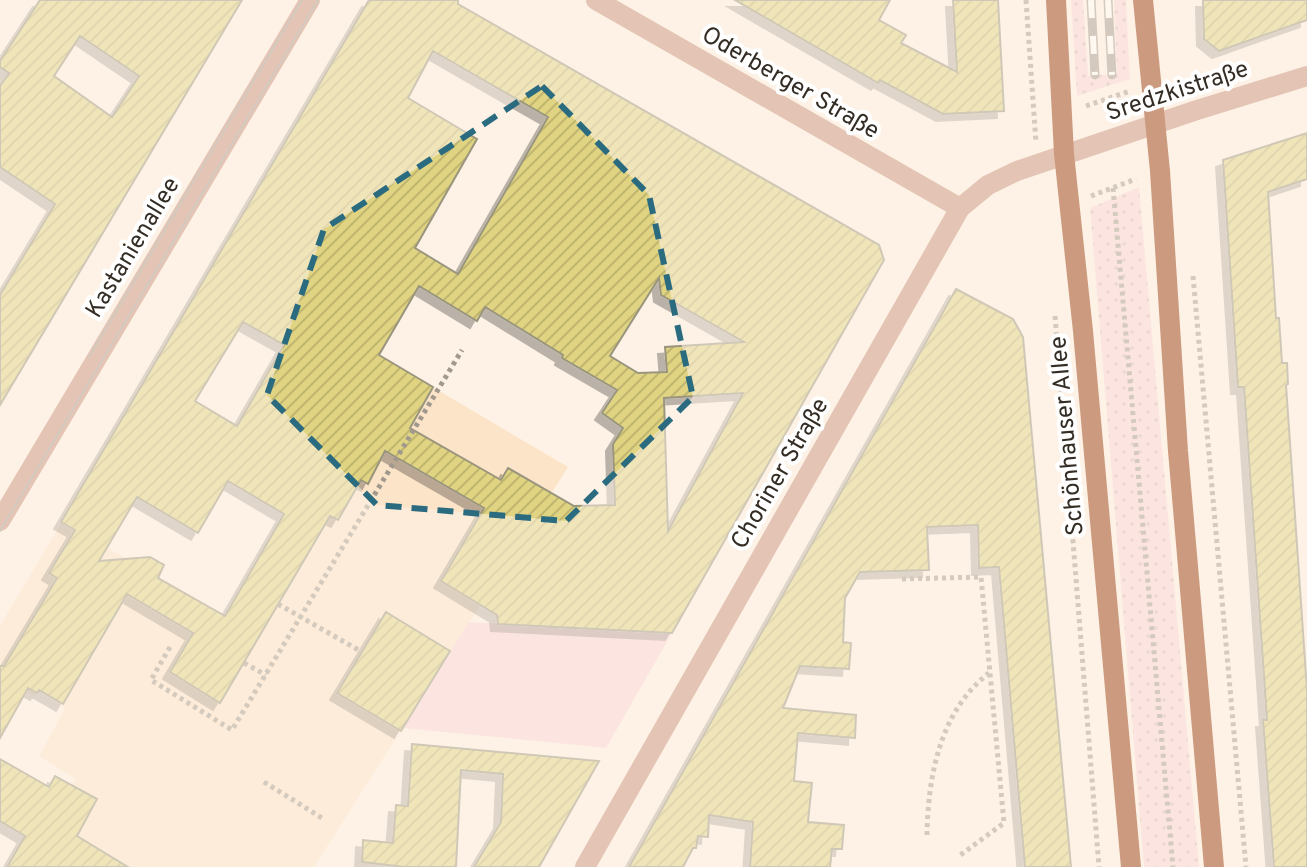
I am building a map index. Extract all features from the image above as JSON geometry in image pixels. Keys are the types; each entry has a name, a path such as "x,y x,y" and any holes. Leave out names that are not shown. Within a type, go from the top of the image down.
{"main road":[{"name":"Schönhauser Allee","path":"1056,0 1064,154 1131,867"},
{"path":"1143,0 1214,867"}],"street":[{"name":"Kastanienallee","path":"0,521 310,0"},
{"name":"Oderberger Straße","path":"596,0 960,208"},
{"name":"Sredzkistraße","path":"1064,154 1307,76"},
{"name":"Choriner Straße","path":"585,867 960,208 988,185 1064,154"}],"path":[{"path":"1026,0 1033,124"},
{"path":"1086,106 1131,91"},
{"path":"1086,197 1136,179"},
{"path":"1113,188 1173,867"},
{"path":"1193,273 1246,867"},
{"path":"1054,303 1099,867"},
{"path":"170,647 151,680 232,730 462,350"},
{"path":"902,579 981,577 1004,823 959,856"},
{"path":"278,604 362,652"},
{"path":"244,663 266,675"},
{"path":"927,835 931,780 949,723 962,697 990,672"},
{"path":"264,782 322,818"}],"highlighted area":[{"path":"542,86 649,195 693,397 566,521 377,505 267,395 324,229"}],"shaded area":[{"path":"1071,0 1083,0 1088,76 1117,74 1114,0 1126,0 1130,79 1077,96"},
{"path":"1139,187 1199,867 1144,867 1090,208"},
{"path":"378,355 568,467 314,867 130,867 52,821 76,779 39,756 65,709 62,704 39,691 34,695 28,692 29,687 0,668 0,626 62,522 225,615"},
{"path":"469,622 672,633 606,748 403,728"}],"building":[{"path":"40,0 242,0 0,405 0,295 55,204 0,167 0,86 9,73 0,67 0,61","holes":["80,36 139,76 112,117 54,76"]},
{"path":"369,0 458,0 458,4 879,245 884,260 672,633 498,624 497,615 441,581 484,508 385,451 368,484 361,480 338,520 330,516 220,703 170,672 193,633 127,594 63,704 39,690 37,693 28,688 0,738 0,666 4,666 57,578 49,573 75,530 61,522","holes":["433,51 548,117 458,274 415,248 477,139 408,98","659,278 661,295 744,342 665,347 667,372 638,373 610,356","419,286 477,321 485,307 563,355 562,358 617,390 602,413 623,428 613,444 615,505 574,506 508,468 501,480 410,428 433,387 379,355","243,322 284,345 237,426 195,401","743,393 668,531 664,398","228,481 284,514 225,616 158,578 164,565 150,557 99,561 137,497 198,533"]},
{"path":"735,0 890,0 879,20 906,35 901,43 957,72 953,0 998,0 1004,111 943,114 880,80 878,83"},
{"path":"1203,0 1307,0 1307,20 1219,51 1204,39"},
{"path":"1307,133 1307,179 1268,192 1276,318 1279,318 1282,363 1287,363 1307,690 1307,867 1274,867 1244,387 1238,387 1223,160"},
{"path":"956,289 1013,319 1023,337 1071,867 1025,867 999,567 979,568 978,525 927,527 929,570 860,572 845,598 843,642 851,643 849,669 800,666 783,708 856,715 855,738 798,733 794,781 812,783 808,822 844,825 842,849 832,849 830,867 750,867 753,822 709,815 708,837 698,836 696,848 693,848 683,867 629,867"},
{"path":"386,612 450,651 401,731 337,693"},
{"path":"412,744 599,761 539,867 474,867 501,822 503,774 461,770 456,867 405,867 362,862 363,840 393,843 396,805 408,806"},
{"path":"0,759 49,787 55,776 97,799 77,836 128,867 7,867 25,836 0,821"}],"tram line":[{"path":"89,357 302,0"},
{"path":"0,531 318,0"}],"railway":[{"path":"1091,0 1095,75"},
{"path":"1108,0 1112,75"}]}
